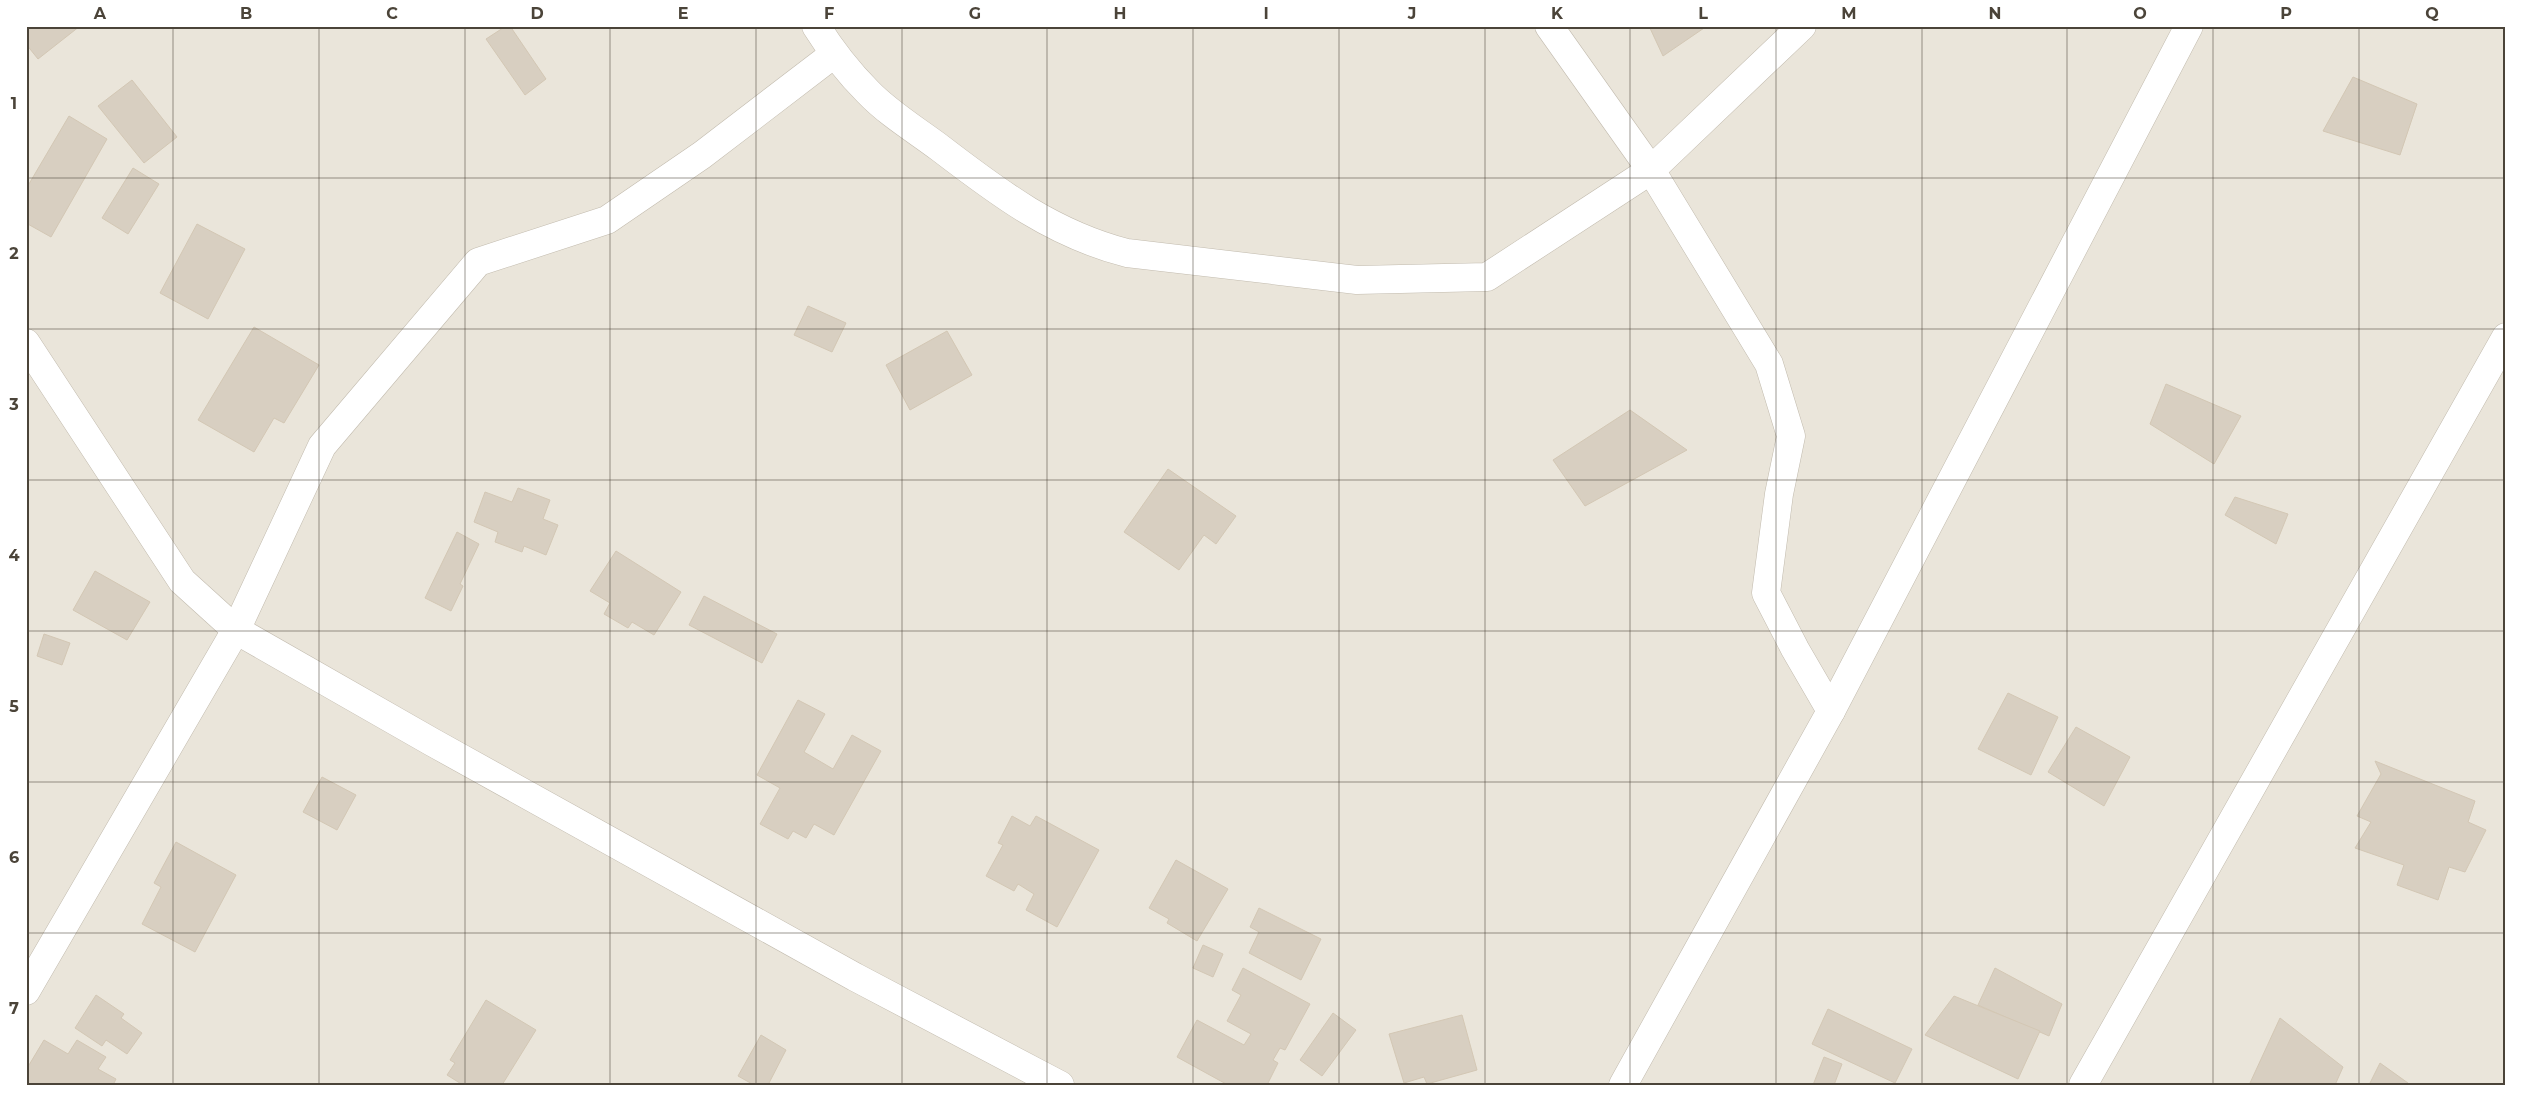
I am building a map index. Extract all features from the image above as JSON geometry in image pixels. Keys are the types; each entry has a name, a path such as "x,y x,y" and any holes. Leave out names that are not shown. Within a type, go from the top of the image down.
{"street":[{"path":"816,26 834,54 869,93 982,181 1033,216 1096,246 1127,254 1357,280 1488,277 1650,170 1802,26"},
{"path":"1549,26 1650,170 1768,364 1791,436 1779,494 1766,593 1795,649 1831,711"},
{"path":"1622,1085 1831,711 2189,26"},
{"path":"26,991 236,630 322,446 478,262 607,220 702,155 834,54"},
{"path":"2083,1085 2506,337"},
{"path":"26,344 182,580 236,630 846,972 1060,1085"}],"shaded area":[{"path":"26,26 2506,26 2506,1085 26,1085"}],"building":[{"path":"26,26 80,26 38,59 26,44"},
{"path":"506,26 510,26 546,79 525,95 486,39"},
{"path":"1649,26 1707,26 1663,56"},
{"path":"2353,77 2417,104 2400,155 2323,131"},
{"path":"132,80 177,137 144,163 98,106"},
{"path":"69,116 107,139 51,237 26,223 26,189"},
{"path":"133,168 159,184 128,234 102,218"},
{"path":"197,224 245,249 208,319 160,293"},
{"path":"808,306 846,323 832,352 794,335"},
{"path":"254,327 319,365 284,423 274,418 254,452 198,420"},
{"path":"947,331 972,375 910,410 886,365"},
{"path":"2166,384 2241,416 2214,464 2150,424"},
{"path":"1630,410 1687,450 1585,506 1553,460"},
{"path":"1168,469 1236,516 1216,544 1204,535 1179,570 1124,532"},
{"path":"518,488 550,500 543,519 558,525 546,555 524,546 522,552 495,542 498,532 474,522 485,492 512,502"},
{"path":"2235,497 2288,514 2276,544 2225,515"},
{"path":"457,532 479,544 460,584 463,586 451,611 425,598"},
{"path":"616,551 681,592 654,635 632,622 628,628 604,614 610,603 590,591"},
{"path":"95,571 150,602 127,640 73,610"},
{"path":"704,596 777,634 762,663 689,625"},
{"path":"44,634 70,643 62,665 37,656"},
{"path":"2008,693 2058,717 2031,775 1978,749"},
{"path":"798,700 825,714 804,752 833,769 852,735 881,751 834,835 814,824 806,838 793,831 788,839 760,824 780,788 757,775"},
{"path":"2076,727 2130,757 2104,806 2048,772"},
{"path":"2375,761 2475,801 2468,822 2486,830 2465,872 2449,867 2438,900 2397,885 2404,865 2355,848 2371,822 2357,816 2381,774"},
{"path":"322,777 356,795 337,830 303,812"},
{"path":"1012,816 1030,826 1036,816 1099,850 1057,927 1026,910 1034,894 1018,884 1014,891 986,876 1003,845 998,843"},
{"path":"176,842 236,875 195,952 142,924 161,887 154,883"},
{"path":"1176,860 1228,889 1197,941 1167,923 1169,919 1149,908"},
{"path":"1259,908 1321,939 1301,980 1249,953 1259,932 1250,927"},
{"path":"1203,945 1223,954 1213,977 1193,968"},
{"path":"1243,968 1310,1004 1285,1050 1280,1048 1273,1060 1278,1063 1267,1085 1228,1085 1177,1057 1197,1020 1244,1045 1251,1034 1227,1021 1241,995 1232,990"},
{"path":"1995,968 2062,1004 2049,1036 1978,1005"},
{"path":"96,995 124,1014 121,1018 142,1033 127,1054 106,1040 102,1046 75,1028"},
{"path":"1954,996 2040,1031 2018,1079 1925,1035"},
{"path":"486,1000 536,1030 502,1085 463,1085 447,1075 455,1063 450,1060"},
{"path":"1828,1009 1912,1049 1895,1083 1812,1044"},
{"path":"1333,1013 1356,1030 1322,1076 1300,1060"},
{"path":"1462,1015 1477,1070 1427,1084 1424,1077 1404,1083 1389,1034"},
{"path":"2280,1018 2343,1067 2335,1085 2250,1083"},
{"path":"761,1035 786,1050 768,1085 754,1085 738,1076"},
{"path":"44,1040 68,1054 77,1040 106,1057 98,1069 116,1079 113,1085 26,1085 26,1070"},
{"path":"1824,1057 1842,1064 1834,1085 1813,1085"},
{"path":"2380,1063 2408,1083 2407,1085 2369,1085"}]}
